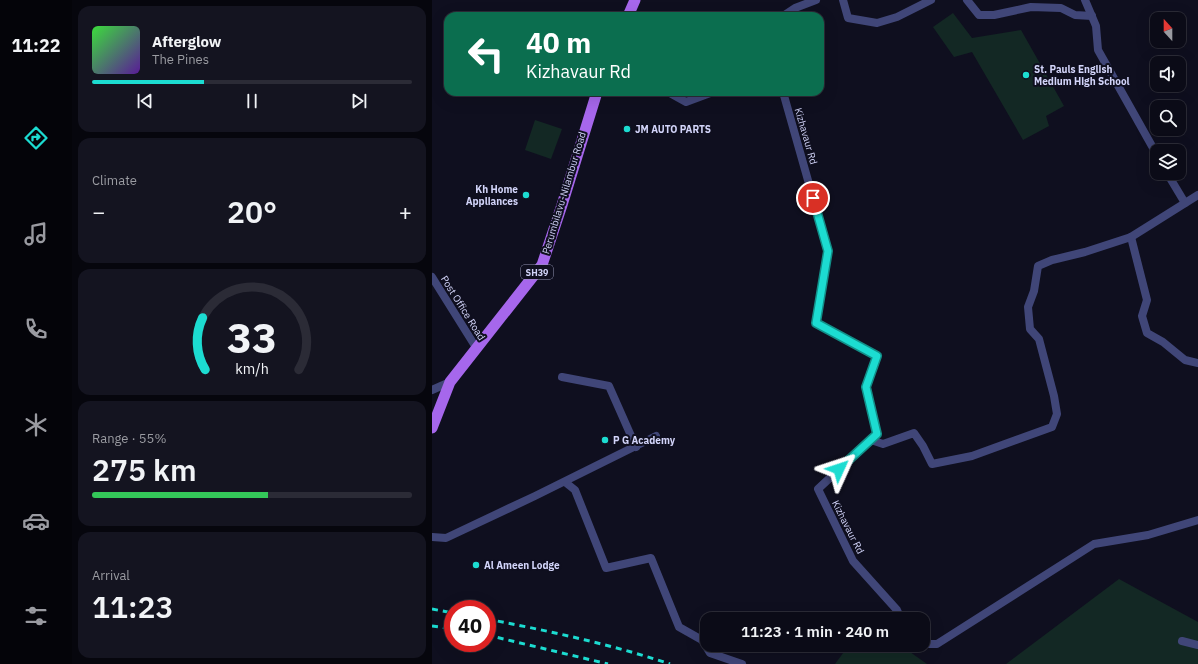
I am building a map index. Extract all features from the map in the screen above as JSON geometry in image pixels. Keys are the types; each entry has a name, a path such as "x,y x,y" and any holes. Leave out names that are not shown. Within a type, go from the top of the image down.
{"main road":[{"path":"630,12 635,0"},
{"name":"Perumbilavu-Nilambur Road","path":"432,428 450,382 542,265 596,96"}],"street":[{"path":"789,12 795,8 816,0"},
{"path":"843,0 848,18 877,23 897,17 930,0"},
{"path":"967,0 979,15 994,15 1031,7 1061,8 1075,14 1092,16"},
{"path":"1085,0 1096,26 1098,50 1151,144"},
{"path":"675,96 686,102 702,96"},
{"name":"Kizhavaur Rd","path":"784,96 828,251 816,323 877,356 866,387 877,434 818,489 853,561 898,612"},
{"path":"1171,180 1185,203"},
{"path":"871,440 883,444 914,433 923,446 932,464 972,456 1052,427 1057,414 1054,396 1039,339 1030,329 1028,308 1034,291 1038,266 1052,260 1085,252 1130,237 1198,195"},
{"path":"1130,237 1147,300 1142,316 1147,333 1163,342 1185,360 1198,363"},
{"name":"Post Office Road","path":"432,277 477,349"},
{"path":"562,377 609,386 636,447"},
{"path":"432,390 450,382"},
{"path":"432,537 446,538 565,482 656,436"},
{"path":"565,482 575,490 606,568 651,558 679,627 702,640 710,653 742,664"},
{"path":"930,644 937,644 1094,544 1148,534 1198,520"},
{"path":"1182,641 1198,645"}],"green space":[{"path":"953,13 972,38 1021,30 1064,106 1046,116 1049,126 1023,140 972,52 954,57 933,27"},
{"path":"535,120 562,129 551,159 525,150"},
{"path":"1119,579 1198,622 1198,664 1006,664"},
{"path":"844,652 910,652 927,664 835,664"}],"railway":[{"path":"432,609 444,611"},
{"path":"496,621 579,638 670,664"},
{"path":"432,626 444,628"},
{"path":"496,637 608,664"}],"place":[{"name":"St. Pauls English Medium High School","path":"1026,75"},
{"name":"JM AUTO PARTS","path":"627,129"},
{"name":"Kh Home Appliances","path":"526,195"},
{"name":"P G Academy","path":"605,440"},
{"name":"Al Ameen Lodge","path":"476,565"}],"route":[{"path":"813,198 828,251 816,323 877,356 866,387 877,434 839,469"}]}
